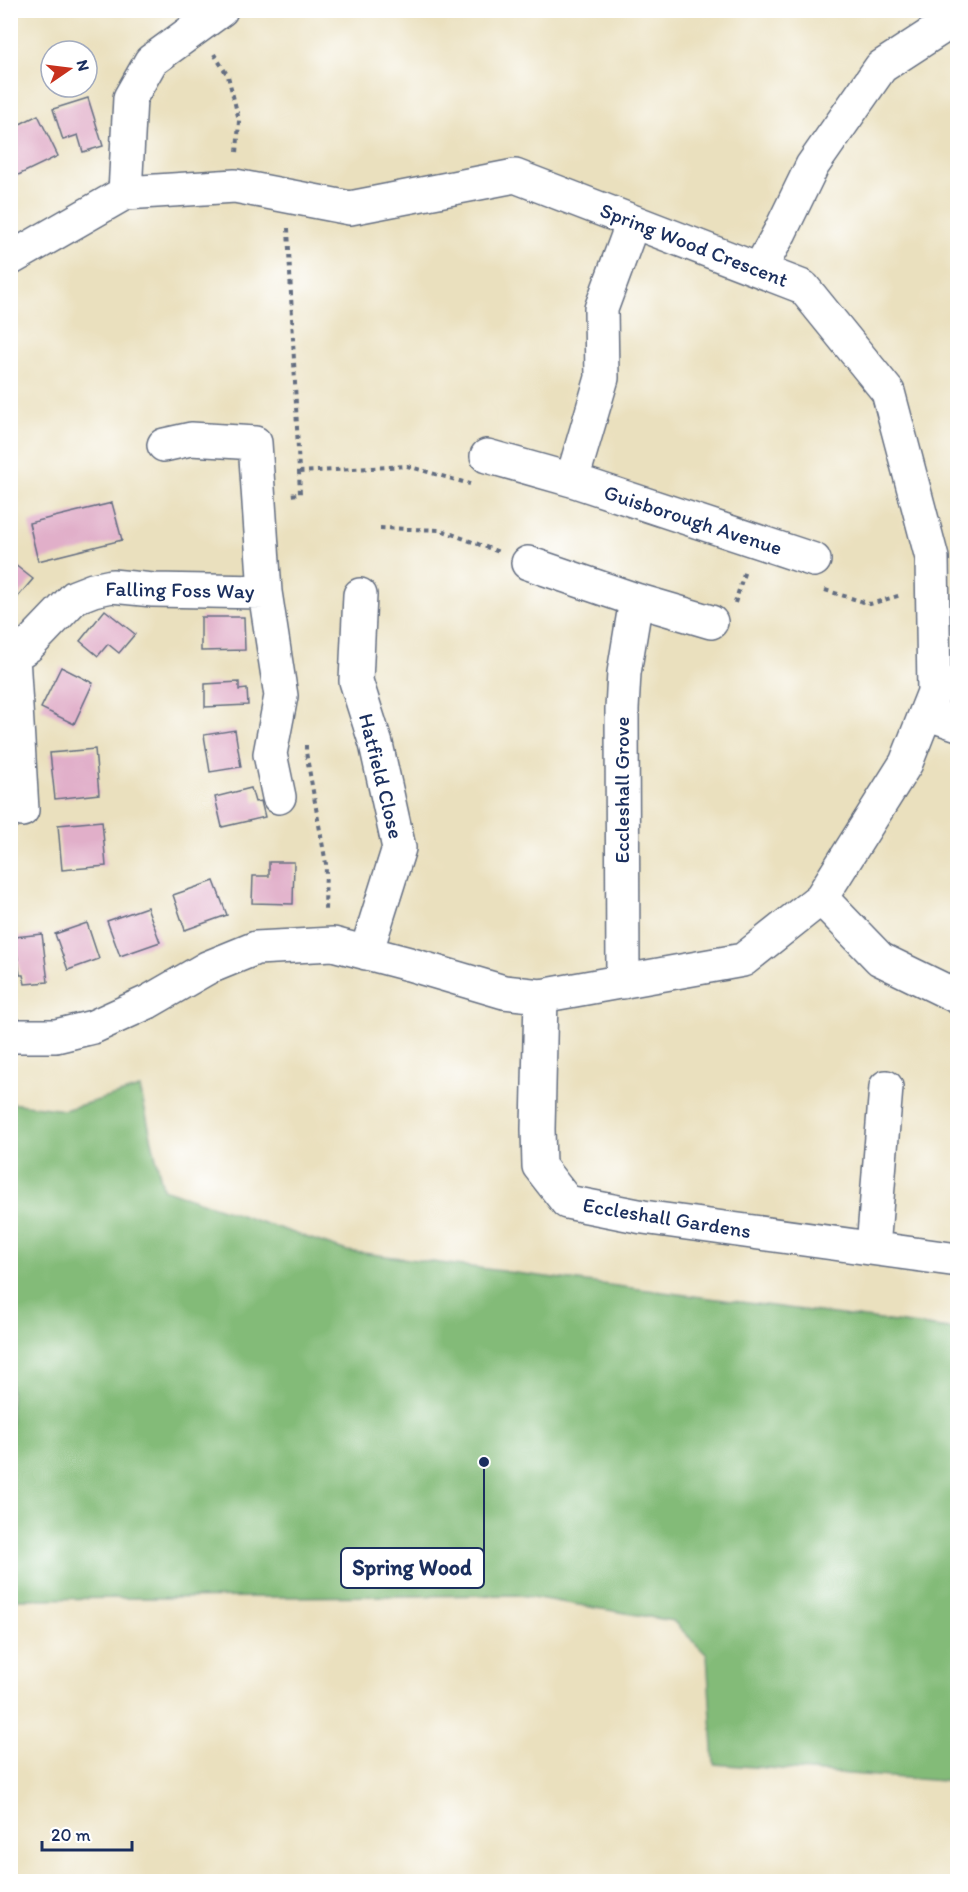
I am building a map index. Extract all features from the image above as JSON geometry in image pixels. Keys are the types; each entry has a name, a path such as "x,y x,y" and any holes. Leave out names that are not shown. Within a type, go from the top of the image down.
{"street":[{"path":"759,270 812,166 881,67 957,16 954,10"},
{"path":"125,193 130,98 151,61 209,19"},
{"name":"Spring Wood Crescent","path":"10,260 125,193 235,186 350,208 515,176 803,286 888,392 945,557 934,692 906,763 821,898 743,960 541,996 504,992 333,944 256,948 207,968 148,1002 93,1027 56,1036 10,1036"},
{"path":"572,480 602,378 601,309 633,222"},
{"name":"Falling Foss Way","path":"164,445 191,439 255,443 265,592 281,696 270,754 279,797"},
{"name":"Guisborough Avenue","path":"487,456 572,480 814,560"},
{"path":"528,562 636,600 711,622"},
{"name":"Falling Foss Way","path":"22,810 12,655 28,646 75,597 112,586 153,590 265,592"},
{"name":"Hatfield Close","path":"360,595 356,681 376,744 399,848 366,953"},
{"name":"Eccleshall Grove","path":"623,982 622,710 624,673 636,600"},
{"path":"926,713 957,724"},
{"path":"821,898 880,959 957,997"},
{"name":"Eccleshall Gardens","path":"541,996 539,1166 567,1202 643,1217 957,1260"},
{"path":"873,1248 886,1087"}],"path":[{"path":"209,19 228,76 239,120 235,186"},
{"path":"259,498 300,494 286,196"},
{"path":"380,528 441,530 528,562"},
{"path":"307,741 306,752 326,864 324,945"}],"green space":[{"path":"140,1088 163,1189 347,1251 957,1330 957,1782 714,1764 707,1655 673,1621 520,1595 11,1599 11,1103 64,1110"}],"building":[{"path":"88,99 103,146 83,152 78,135 63,140 53,109"},
{"path":"38,115 58,156 10,179 10,129"},
{"path":"112,503 122,540 38,561 29,523"},
{"path":"10,561 33,579 10,606"},
{"path":"105,610 135,634 119,653 108,644 98,656 80,641"},
{"path":"201,617 244,617 245,650 201,651"},
{"path":"61,667 93,683 74,724 41,708"},
{"path":"239,682 239,690 247,689 248,705 205,707 205,684"},
{"path":"235,730 241,767 210,772 204,735"},
{"path":"95,749 99,794 55,799 50,753"},
{"path":"251,788 255,802 261,801 265,817 222,827 215,797"},
{"path":"102,821 106,866 62,870 58,825"},
{"path":"269,862 294,862 293,904 252,903 253,876 269,876"},
{"path":"214,881 227,915 185,930 173,895"},
{"path":"147,907 160,942 120,956 107,921"},
{"path":"87,923 99,959 68,970 55,934"},
{"path":"42,934 48,982 25,984 23,975 20,975 15,937"}],"place":[{"name":"Spring Wood","path":"484,1462"}]}
